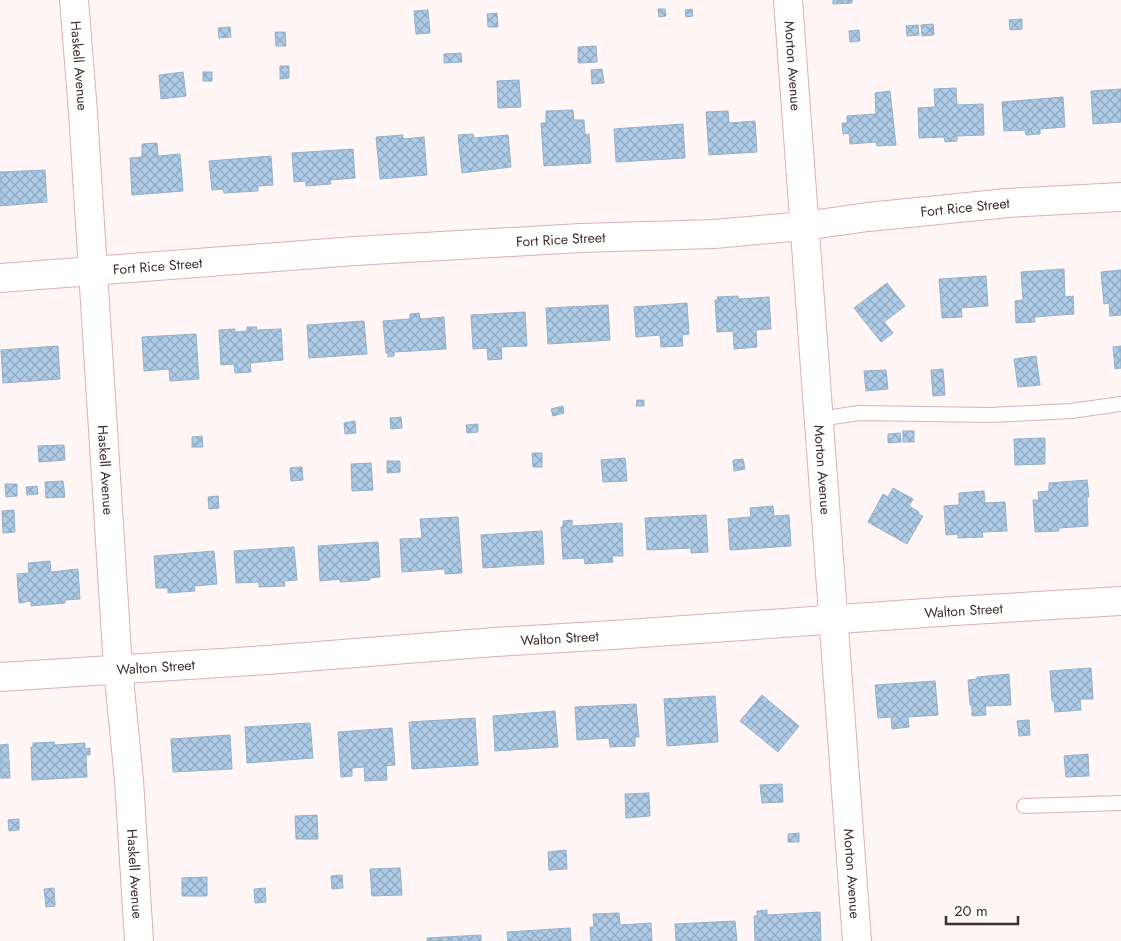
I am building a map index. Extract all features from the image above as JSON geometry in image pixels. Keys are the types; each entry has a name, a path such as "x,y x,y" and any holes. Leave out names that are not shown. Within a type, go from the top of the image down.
{"street":[{"name":"Haskell Avenue","path":"74,0 83,112 118,668 129,780 138,941"},
{"name":"Morton Avenue","path":"788,0 857,941"},
{"name":"Fort Rice Street","path":"0,278 355,250 581,238 714,234 1008,203 1121,197"},
{"name":"Walton Street","path":"0,677 1121,601"}],"lane":[{"path":"818,419 859,413 990,415 1071,411 1121,404"},
{"path":"1024,806 1121,803"}],"building":[{"path":"833,0 852,0 852,3 833,4"},
{"path":"658,9 665,9 666,16 659,17"},
{"path":"692,9 693,16 686,17 685,10"},
{"path":"428,10 430,33 416,34 414,11"},
{"path":"497,13 498,27 488,27 487,14"},
{"path":"1022,19 1022,29 1010,30 1009,20"},
{"path":"933,24 934,35 922,36 921,25"},
{"path":"918,25 919,35 907,36 906,26"},
{"path":"230,27 231,37 219,38 218,28"},
{"path":"859,30 860,41 850,42 849,31"},
{"path":"275,32 285,32 286,46 276,46"},
{"path":"596,46 597,62 578,63 578,47"},
{"path":"461,53 462,62 444,63 444,54"},
{"path":"280,66 289,66 289,78 280,79"},
{"path":"602,69 604,83 592,84 591,70"},
{"path":"183,72 186,96 161,99 159,75"},
{"path":"203,72 212,72 212,81 203,81"},
{"path":"519,80 521,107 498,108 497,81"},
{"path":"956,88 957,105 983,104 984,135 957,136 957,141 945,142 944,137 919,138 918,108 935,107 934,89"},
{"path":"1121,89 1121,122 1093,124 1091,91"},
{"path":"890,91 896,145 877,146 876,142 850,144 849,133 843,134 842,123 847,123 847,116 876,114 875,93"},
{"path":"1063,97 1065,127 1040,129 1040,134 1026,135 1025,130 1004,131 1002,102"},
{"path":"573,110 574,120 584,120 585,135 589,134 591,163 544,166 541,123 546,123 546,111"},
{"path":"728,111 729,123 755,121 757,152 709,155 706,112"},
{"path":"683,124 685,158 616,162 614,129"},
{"path":"473,134 474,138 508,135 511,167 462,173 458,135"},
{"path":"403,135 403,139 424,137 427,175 380,179 376,137"},
{"path":"157,143 158,156 180,154 183,191 132,195 130,158 142,157 142,144"},
{"path":"353,149 355,178 330,180 331,184 306,186 306,181 294,182 292,153"},
{"path":"271,156 273,185 258,186 258,191 224,193 223,189 212,190 209,161"},
{"path":"45,170 47,202 0,206 0,172"},
{"path":"1064,269 1065,297 1073,296 1074,314 1034,317 1035,322 1016,323 1015,301 1023,300 1021,272"},
{"path":"1121,270 1121,315 1110,316 1109,303 1104,304 1101,272"},
{"path":"986,276 988,306 961,308 962,317 942,318 939,279"},
{"path":"887,283 905,306 884,322 893,333 881,342 854,308"},
{"path":"738,296 738,299 769,297 771,329 756,330 757,347 734,349 733,331 717,332 715,300 718,300 717,297"},
{"path":"687,303 689,334 682,335 683,346 661,347 660,335 636,337 634,307"},
{"path":"608,305 610,340 548,344 546,308"},
{"path":"525,312 527,346 501,347 502,359 488,360 487,348 473,349 471,315"},
{"path":"419,313 422,319 444,317 446,349 394,352 394,356 388,357 383,321 410,319 410,314"},
{"path":"364,321 367,354 309,358 307,325"},
{"path":"247,327 257,327 256,330 281,329 283,360 250,363 251,372 235,373 234,364 221,365 219,330 235,329 235,332 247,331"},
{"path":"196,334 199,379 170,381 169,369 144,371 142,337"},
{"path":"58,346 60,379 3,383 1,350"},
{"path":"1121,346 1121,368 1115,369 1113,347"},
{"path":"1036,356 1040,385 1018,387 1014,359"},
{"path":"943,369 945,395 933,396 931,370"},
{"path":"886,370 888,389 866,391 864,371"},
{"path":"637,400 644,400 644,406 636,406"},
{"path":"563,406 564,413 553,416 551,409"},
{"path":"401,417 402,428 391,429 390,418"},
{"path":"355,421 356,433 345,434 344,423"},
{"path":"478,424 478,432 467,433 466,425"},
{"path":"903,431 914,431 914,442 903,442"},
{"path":"900,433 901,442 888,443 888,434"},
{"path":"202,436 203,447 192,447 192,437"},
{"path":"1045,438 1045,464 1015,465 1014,439"},
{"path":"64,445 65,460 39,462 38,446"},
{"path":"532,453 542,453 542,467 533,467"},
{"path":"625,458 627,481 603,482 601,460"},
{"path":"743,459 745,469 734,471 733,460"},
{"path":"387,461 400,461 400,472 387,473"},
{"path":"371,463 373,490 352,491 351,464"},
{"path":"302,467 303,480 291,481 290,468"},
{"path":"1087,480 1089,497 1087,497 1088,526 1059,528 1059,531 1035,532 1033,500 1039,500 1038,492 1049,491 1049,483"},
{"path":"63,481 65,497 46,498 45,482"},
{"path":"5,484 17,484 17,496 6,497"},
{"path":"37,486 38,494 27,495 26,487"},
{"path":"893,488 913,499 909,506 923,516 907,544 868,522 883,494 888,497"},
{"path":"984,491 985,503 1005,502 1007,531 982,532 983,537 958,538 958,534 946,535 944,506 959,505 959,493"},
{"path":"218,496 219,508 209,509 208,497"},
{"path":"773,506 774,516 789,515 791,546 730,550 728,519 751,517 750,508"},
{"path":"14,510 15,532 3,533 2,511"},
{"path":"706,515 708,552 691,553 691,548 647,550 645,518"},
{"path":"458,517 462,573 445,574 445,569 402,572 400,539 422,538 420,519"},
{"path":"572,520 572,526 622,523 623,556 612,556 613,562 585,564 584,558 563,559 561,527 563,526 563,521"},
{"path":"542,531 544,564 483,568 481,535"},
{"path":"378,542 380,577 370,578 370,580 340,582 340,579 320,581 318,546"},
{"path":"294,547 297,580 284,581 285,586 259,587 259,582 236,583 234,551"},
{"path":"214,551 217,584 194,586 195,591 168,593 168,588 156,588 154,556"},
{"path":"50,561 51,572 78,569 80,599 65,600 65,603 31,606 31,601 19,603 17,574 29,573 28,563"},
{"path":"1091,668 1093,699 1080,699 1081,710 1055,712 1054,701 1052,701 1050,671"},
{"path":"1009,674 1011,705 985,706 986,715 972,716 968,680 977,679 977,677"},
{"path":"935,681 938,715 908,717 909,727 892,729 891,717 878,718 875,685"},
{"path":"762,695 799,726 778,752 740,721"},
{"path":"715,696 718,742 667,746 664,699"},
{"path":"636,704 639,737 635,737 635,746 610,747 609,738 577,740 575,707"},
{"path":"555,711 558,747 495,751 493,716"},
{"path":"475,718 478,765 412,769 409,722"},
{"path":"1029,720 1030,735 1019,736 1017,721"},
{"path":"310,723 313,758 247,763 245,727"},
{"path":"392,728 395,765 386,766 387,780 365,781 364,767 352,768 352,776 341,777 338,732"},
{"path":"230,735 232,769 173,772 171,739"},
{"path":"54,742 54,745 85,743 85,749 90,748 90,755 86,755 87,777 32,780 31,747 33,747 33,743"},
{"path":"8,744 10,778 0,778 0,745"},
{"path":"1088,754 1089,776 1066,777 1064,756"},
{"path":"782,784 783,802 762,803 760,785"},
{"path":"649,793 650,816 626,818 625,794"},
{"path":"317,815 318,839 296,839 295,816"},
{"path":"19,819 19,830 9,831 8,820"},
{"path":"799,833 799,842 788,842 788,834"},
{"path":"566,850 567,869 549,870 548,852"},
{"path":"400,868 402,895 372,896 370,869"},
{"path":"342,875 343,888 332,889 331,876"},
{"path":"207,877 207,896 182,896 182,878"},
{"path":"54,888 55,906 46,907 44,889"},
{"path":"265,888 266,902 255,903 254,889"},
{"path":"767,910 767,915 820,912 821,941 755,941 754,916 757,916 757,911"},
{"path":"619,913 620,925 651,923 652,941 591,941 590,927 594,927 593,914"},
{"path":"735,921 737,941 676,941 675,924"},
{"path":"570,928 571,941 508,941 507,932"},
{"path":"481,935 481,941 427,941 427,938"}]}
